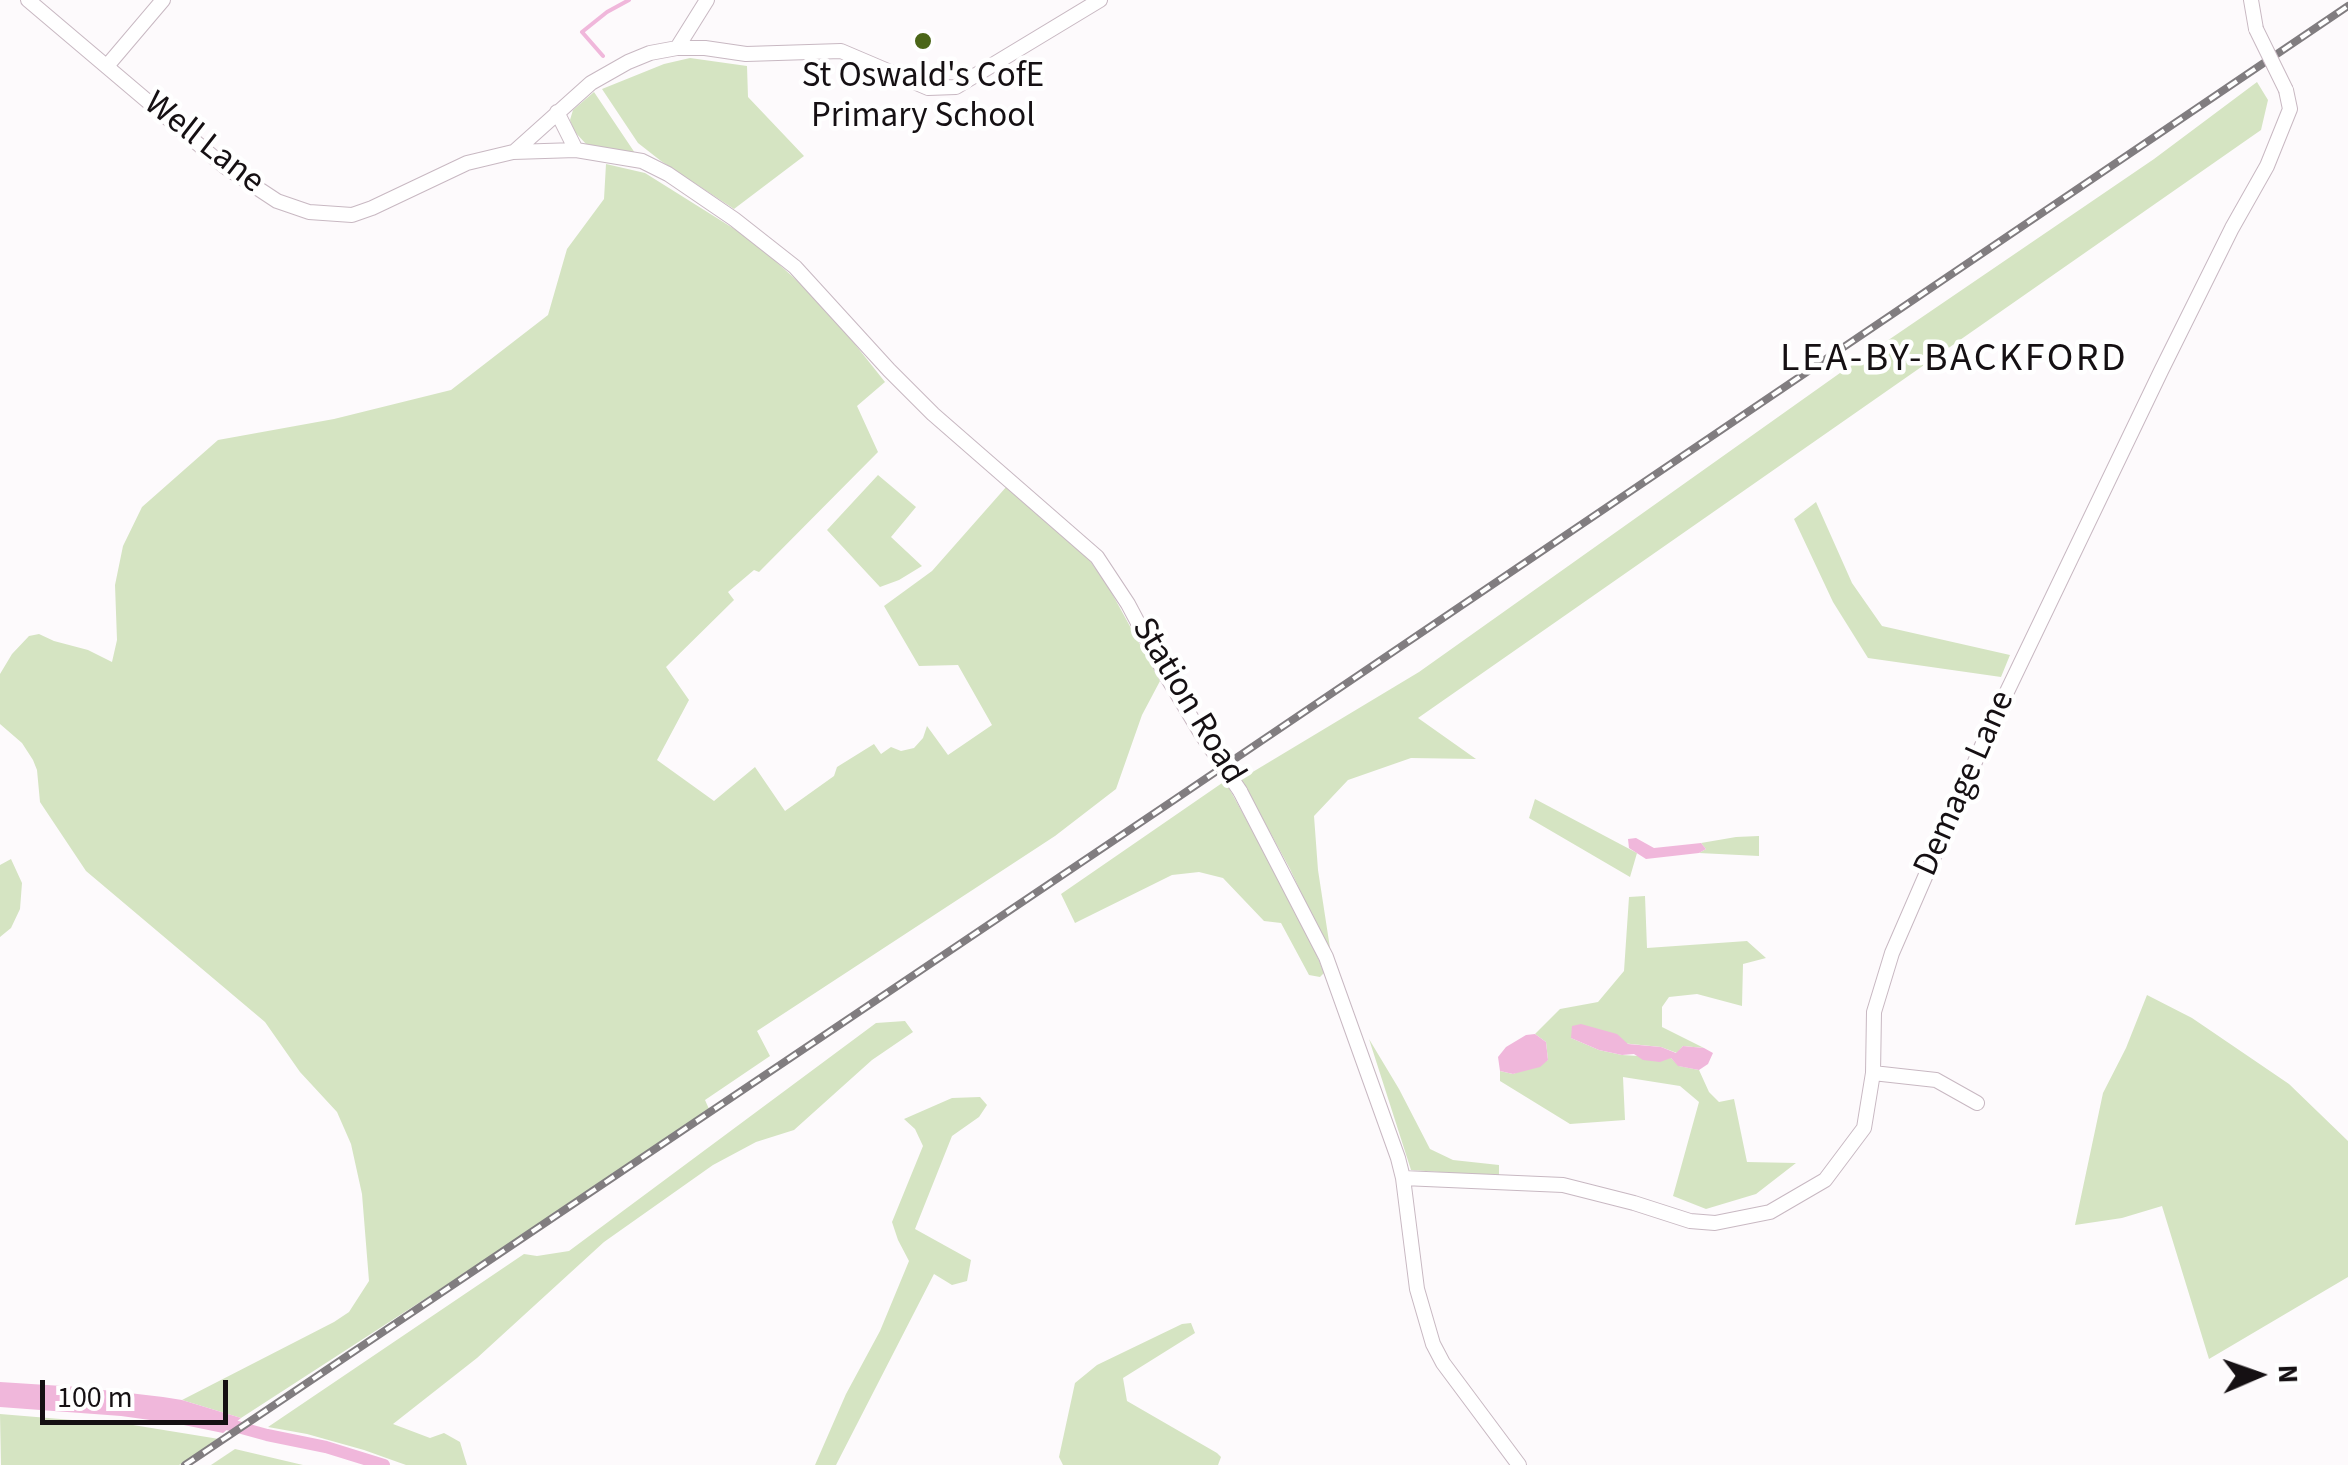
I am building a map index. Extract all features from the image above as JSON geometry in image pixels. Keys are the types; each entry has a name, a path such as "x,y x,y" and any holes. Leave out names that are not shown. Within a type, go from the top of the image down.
{"street":[{"name":"Well Lane","path":"28,0 224,166 277,201 309,212 352,214 467,163 513,152 576,150"},
{"path":"107,66 163,0"},
{"path":"678,48 707,0"},
{"path":"513,152 591,83 650,53 678,48 746,54 841,51 928,88 956,87 1100,0"},
{"name":"Demage Lane","path":"1403,1178 1562,1185 1690,1221 1715,1223 1770,1212 1825,1180 1864,1128 1873,1073 1874,1012 1892,953 1991,726 2168,355 2266,166 2290,109 2286,90 2256,29 2251,0"},
{"path":"557,112 576,150"},
{"name":"Station Road","path":"576,150 642,160 734,220 795,266 933,414 1097,557 1200,732 1240,791 1326,956 1398,1158 1417,1289 1433,1344 1519,1465"},
{"path":"1873,1073 1936,1080 1977,1102"}],"green space":[{"path":"690,58 747,66 748,97 804,156 734,209 638,143 602,89"},
{"path":"2257,82 2268,100 2261,130 1418,718 1476,759 1411,758 1348,780 1314,816 1327,948 1241,779 1419,672 1840,373 2154,159"},
{"path":"594,92 635,153 586,144 574,131 570,120 573,110"},
{"path":"606,164 645,173 752,240 823,304 885,382 857,406 878,452 759,572 754,570 728,592 734,600 666,667 689,700 657,760 714,801 755,767 785,811 834,776 837,767 874,744 881,754 891,747 901,751 914,748 927,726 948,755 992,725 958,665 919,666 884,606 932,571 1007,486 1088,558 1160,681 1142,715 1116,789 1055,836 757,1031 770,1056 705,1100 709,1109 241,1418 182,1400 349,1312 369,1281 362,1194 351,1144 337,1112 300,1072 265,1022 86,871 40,802 33,760 22,743 0,724 0,674 29,636 39,634 112,662 117,640 115,585 123,546 142,507 218,440 334,419 451,390 548,315 567,249 604,199"},
{"path":"878,475 916,507 891,537 922,566 880,587 827,530"},
{"path":"1816,502 1852,583 1882,626 2010,655 2001,677 1868,658 1833,602 1794,519"},
{"path":"1225,781 1305,926 1324,973 1320,977 1309,975 1281,923 1264,921 1223,878 1199,872 1172,875 1075,923 1061,894"},
{"path":"1535,799 1637,853 1630,877 1529,818"},
{"path":"1759,836 1759,856 1699,853 1706,849 1701,843"},
{"path":"11,859 22,883 20,909 11,928 0,937 0,865"},
{"path":"1645,896 1647,948 1747,941 1766,958 1743,964 1742,1006 1697,994 1669,997 1662,1007 1662,1027 1704,1048 1683,1046 1677,1053 1661,1047 1571,1038 1622,1055 1671,1058 1679,1066 1699,1070 1709,1092 1719,1102 1734,1099 1747,1162 1796,1163 1756,1194 1706,1209 1673,1196 1699,1102 1680,1086 1623,1077 1625,1120 1570,1124 1500,1081 1500,1071 1513,1074 1548,1060 1546,1042 1535,1034 1560,1009 1598,1002 1624,971 1629,897"},
{"path":"2147,995 2192,1018 2289,1084 2348,1141 2348,1277 2209,1359 2162,1206 2122,1218 2075,1225 2103,1093"},
{"path":"905,1021 913,1032 872,1060 794,1130 756,1142 713,1165 604,1242 477,1358 393,1424 430,1438 444,1433 460,1442 467,1465 406,1465 307,1434 268,1427 524,1254 569,1251 876,1023"},
{"path":"1369,1039 1430,1149 1453,1160 1499,1165 1499,1176 1411,1170"},
{"path":"980,1097 987,1105 979,1117 952,1136 915,1229 971,1260 967,1281 952,1285 934,1274 836,1465 815,1465 909,1261 892,1222 923,1146 915,1129 904,1119 952,1098"},
{"path":"1191,1323 1195,1333 1123,1378 1127,1401 1217,1453 1221,1457 1218,1465 1063,1465 1059,1457 1075,1383 1097,1365"},
{"path":"0,1414 133,1425 219,1439 179,1465 1,1465"},
{"path":"235,1449 303,1465 211,1465"}],"shaded area":[{"path":"1636,838 1654,848 1701,843 1706,849 1646,859 1629,848 1628,839"},
{"path":"1581,1024 1617,1034 1628,1044 1661,1047 1676,1053 1683,1046 1704,1048 1713,1053 1708,1064 1699,1070 1678,1066 1671,1058 1660,1062 1643,1060 1634,1054 1599,1050 1571,1038 1572,1026"},
{"path":"1535,1034 1546,1042 1548,1060 1540,1067 1513,1074 1500,1071 1498,1057 1506,1047"},
{"path":"0,1382 163,1397 241,1418 223,1433 121,1416 0,1407"}],"waterway":[{"path":"603,56 582,32 629,0"},
{"path":"216,1421 384,1465"}],"railway":[{"path":"185,1465 2348,6"}],"place":[{"name":"St Oswald's CofE Primary School","path":"923,41"}],"district":[{"name":"LEA-BY-BACKFORD","path":"1954,361"}]}
